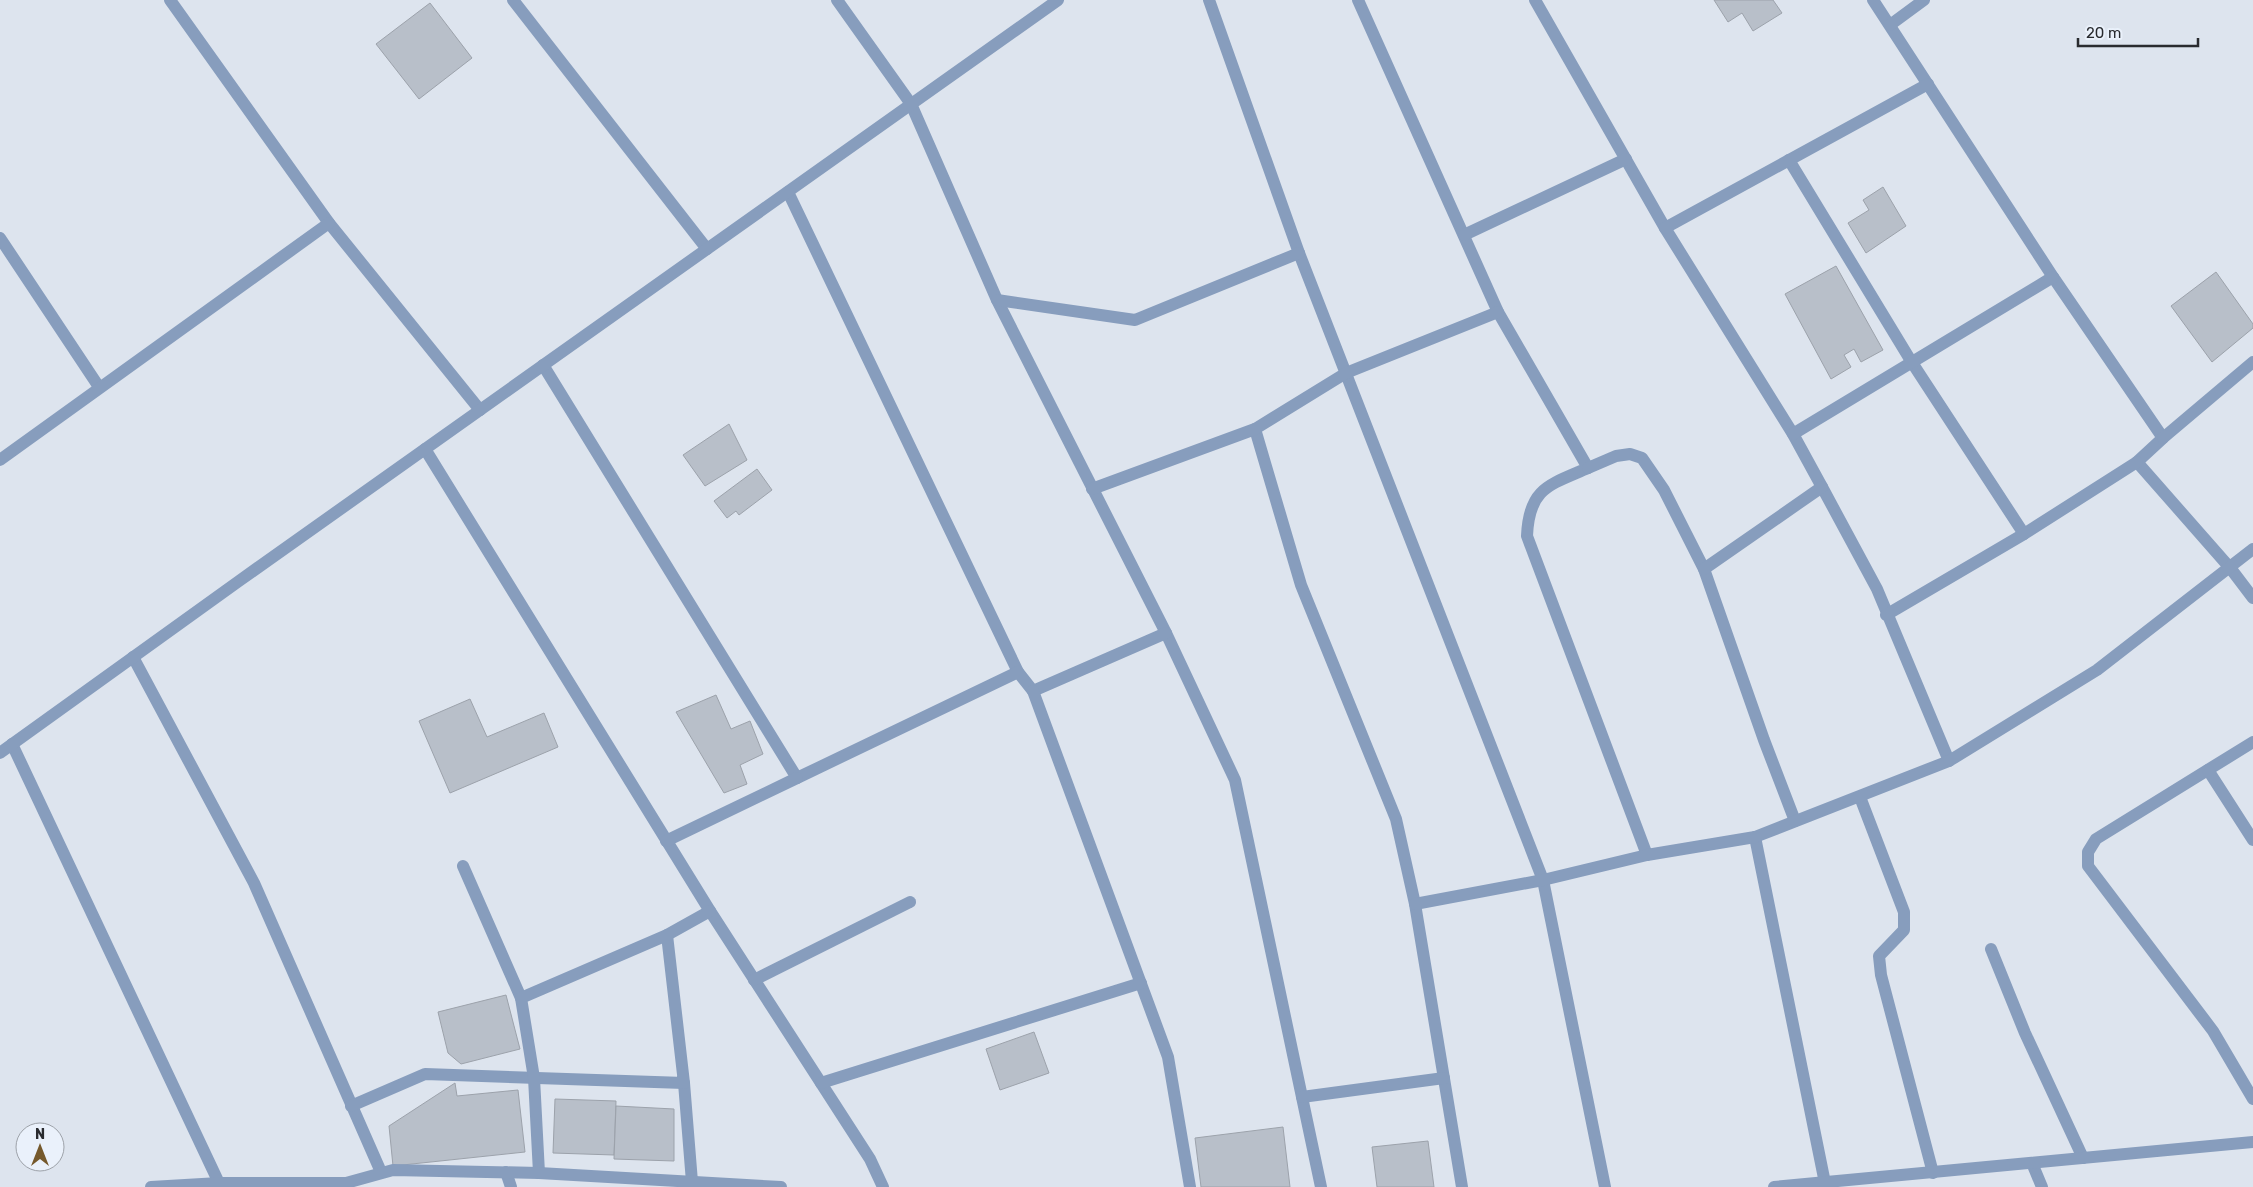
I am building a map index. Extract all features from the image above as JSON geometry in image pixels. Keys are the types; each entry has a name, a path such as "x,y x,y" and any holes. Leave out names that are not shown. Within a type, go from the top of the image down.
{"street":[{"path":"170,0 329,223 480,410"},
{"path":"513,0 707,249"},
{"path":"837,0 911,104 997,300 1166,633 1235,780 1321,1187"},
{"path":"0,753 1058,0"},
{"path":"1209,0 1299,253 1543,880 1605,1187"},
{"path":"1358,0 1498,312 1588,468"},
{"path":"1535,0 1665,228 1793,434 1822,487 1877,589 1949,761"},
{"path":"1874,0 2053,277 2163,438"},
{"path":"1890,25 1924,0"},
{"path":"1665,228 1928,84"},
{"path":"1464,235 1626,159"},
{"path":"1789,160 1911,361 2024,534"},
{"path":"788,192 1018,672 1033,691 1168,1057 1190,1187"},
{"path":"0,460 329,223"},
{"path":"0,238 99,387"},
{"path":"997,300 1135,320 1299,253"},
{"path":"1793,434 2053,277"},
{"path":"1092,489 1255,429 1346,373 1498,312"},
{"path":"1886,614 2024,534 2136,462 2253,362"},
{"path":"543,365 797,778"},
{"path":"1255,429 1301,585 1396,819 1415,904 1462,1187"},
{"path":"425,449 710,912 870,1159 883,1187"},
{"path":"1647,855 1527,536 1528,518 1534,498 1550,485 1616,456 1630,454 1642,458 1664,490 1704,569 1794,821"},
{"path":"2136,462 2253,598"},
{"path":"1704,569 1822,487"},
{"path":"1415,904 1543,880 1647,855 1755,837 1949,761 2097,670 2230,569 2253,549"},
{"path":"1033,691 1166,633"},
{"path":"133,657 254,883 381,1172"},
{"path":"666,840 1018,672"},
{"path":"2253,742 2096,839 2088,852 2088,866 2213,1032 2253,1099"},
{"path":"12,744 219,1183"},
{"path":"2208,770 2253,840"},
{"path":"1860,797 1904,912 1904,930 1879,956 1881,975 1933,1173"},
{"path":"1755,837 1825,1183"},
{"path":"462,866 521,998 534,1078 539,1173"},
{"path":"754,980 910,902"},
{"path":"521,998 667,935 710,912"},
{"path":"667,935 684,1083 692,1182"},
{"path":"1991,949 2025,1033 2083,1158"},
{"path":"821,1083 1141,983"},
{"path":"351,1106 425,1074 684,1083"},
{"path":"1302,1097 1444,1078"},
{"path":"1774,1187 2253,1142"},
{"path":"2032,1163 2042,1187"},
{"path":"151,1187 219,1183 347,1185 381,1172 393,1170 539,1173 649,1183 692,1182 782,1187"},
{"path":"506,1172 511,1187"}],"building":[{"path":"1714,0 1773,0 1782,13 1753,31 1742,13 1728,22"},
{"path":"430,3 472,58 419,99 376,44"},
{"path":"1883,187 1906,226 1866,253 1848,223 1869,210 1863,200"},
{"path":"1836,266 1883,350 1861,362 1854,349 1844,355 1851,367 1831,379 1785,294"},
{"path":"2216,272 2253,324 2253,328 2212,362 2171,306"},
{"path":"729,424 747,460 705,486 683,455"},
{"path":"757,469 772,490 739,515 736,511 727,518 714,501"},
{"path":"716,695 731,729 750,721 763,754 740,765 747,784 724,793 676,712"},
{"path":"470,699 487,737 544,713 558,747 450,793 419,721"},
{"path":"506,995 520,1049 461,1064 448,1053 438,1012"},
{"path":"1034,1032 1049,1073 1000,1090 986,1049"},
{"path":"455,1083 457,1096 518,1090 525,1152 393,1166 389,1126"},
{"path":"555,1099 616,1101 614,1155 553,1153"},
{"path":"616,1106 674,1109 674,1161 614,1159"},
{"path":"1283,1127 1290,1187 1201,1187 1195,1138"},
{"path":"1428,1141 1434,1187 1377,1187 1372,1147"}]}
